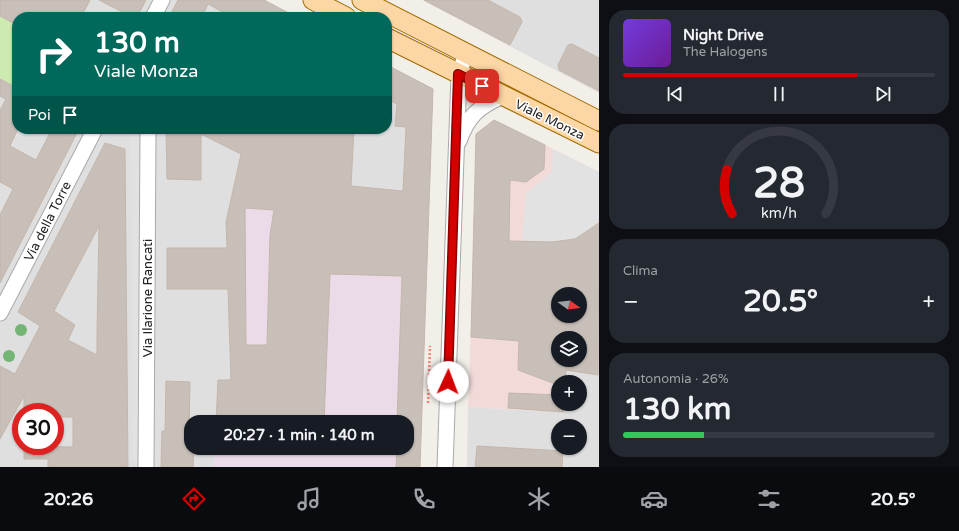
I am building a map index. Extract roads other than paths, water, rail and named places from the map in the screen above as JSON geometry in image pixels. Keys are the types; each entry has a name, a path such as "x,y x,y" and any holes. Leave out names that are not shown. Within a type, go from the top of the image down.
{"main road":[{"path":"313,0 336,12"},
{"name":"Viale Monza","path":"362,0 386,12"},
{"name":"Viale Monza","path":"392,15 599,121"},
{"name":"Viale Monza","path":"392,41 599,143"}],"street":[{"path":"156,12 162,0"},
{"path":"445,467 458,74 466,53"},
{"path":"456,152 462,132 473,114 483,105 503,96"},
{"name":"Via della Torre","path":"0,313 91,134"},
{"name":"Via Ilarione Rancati","path":"146,467 148,134"}]}
